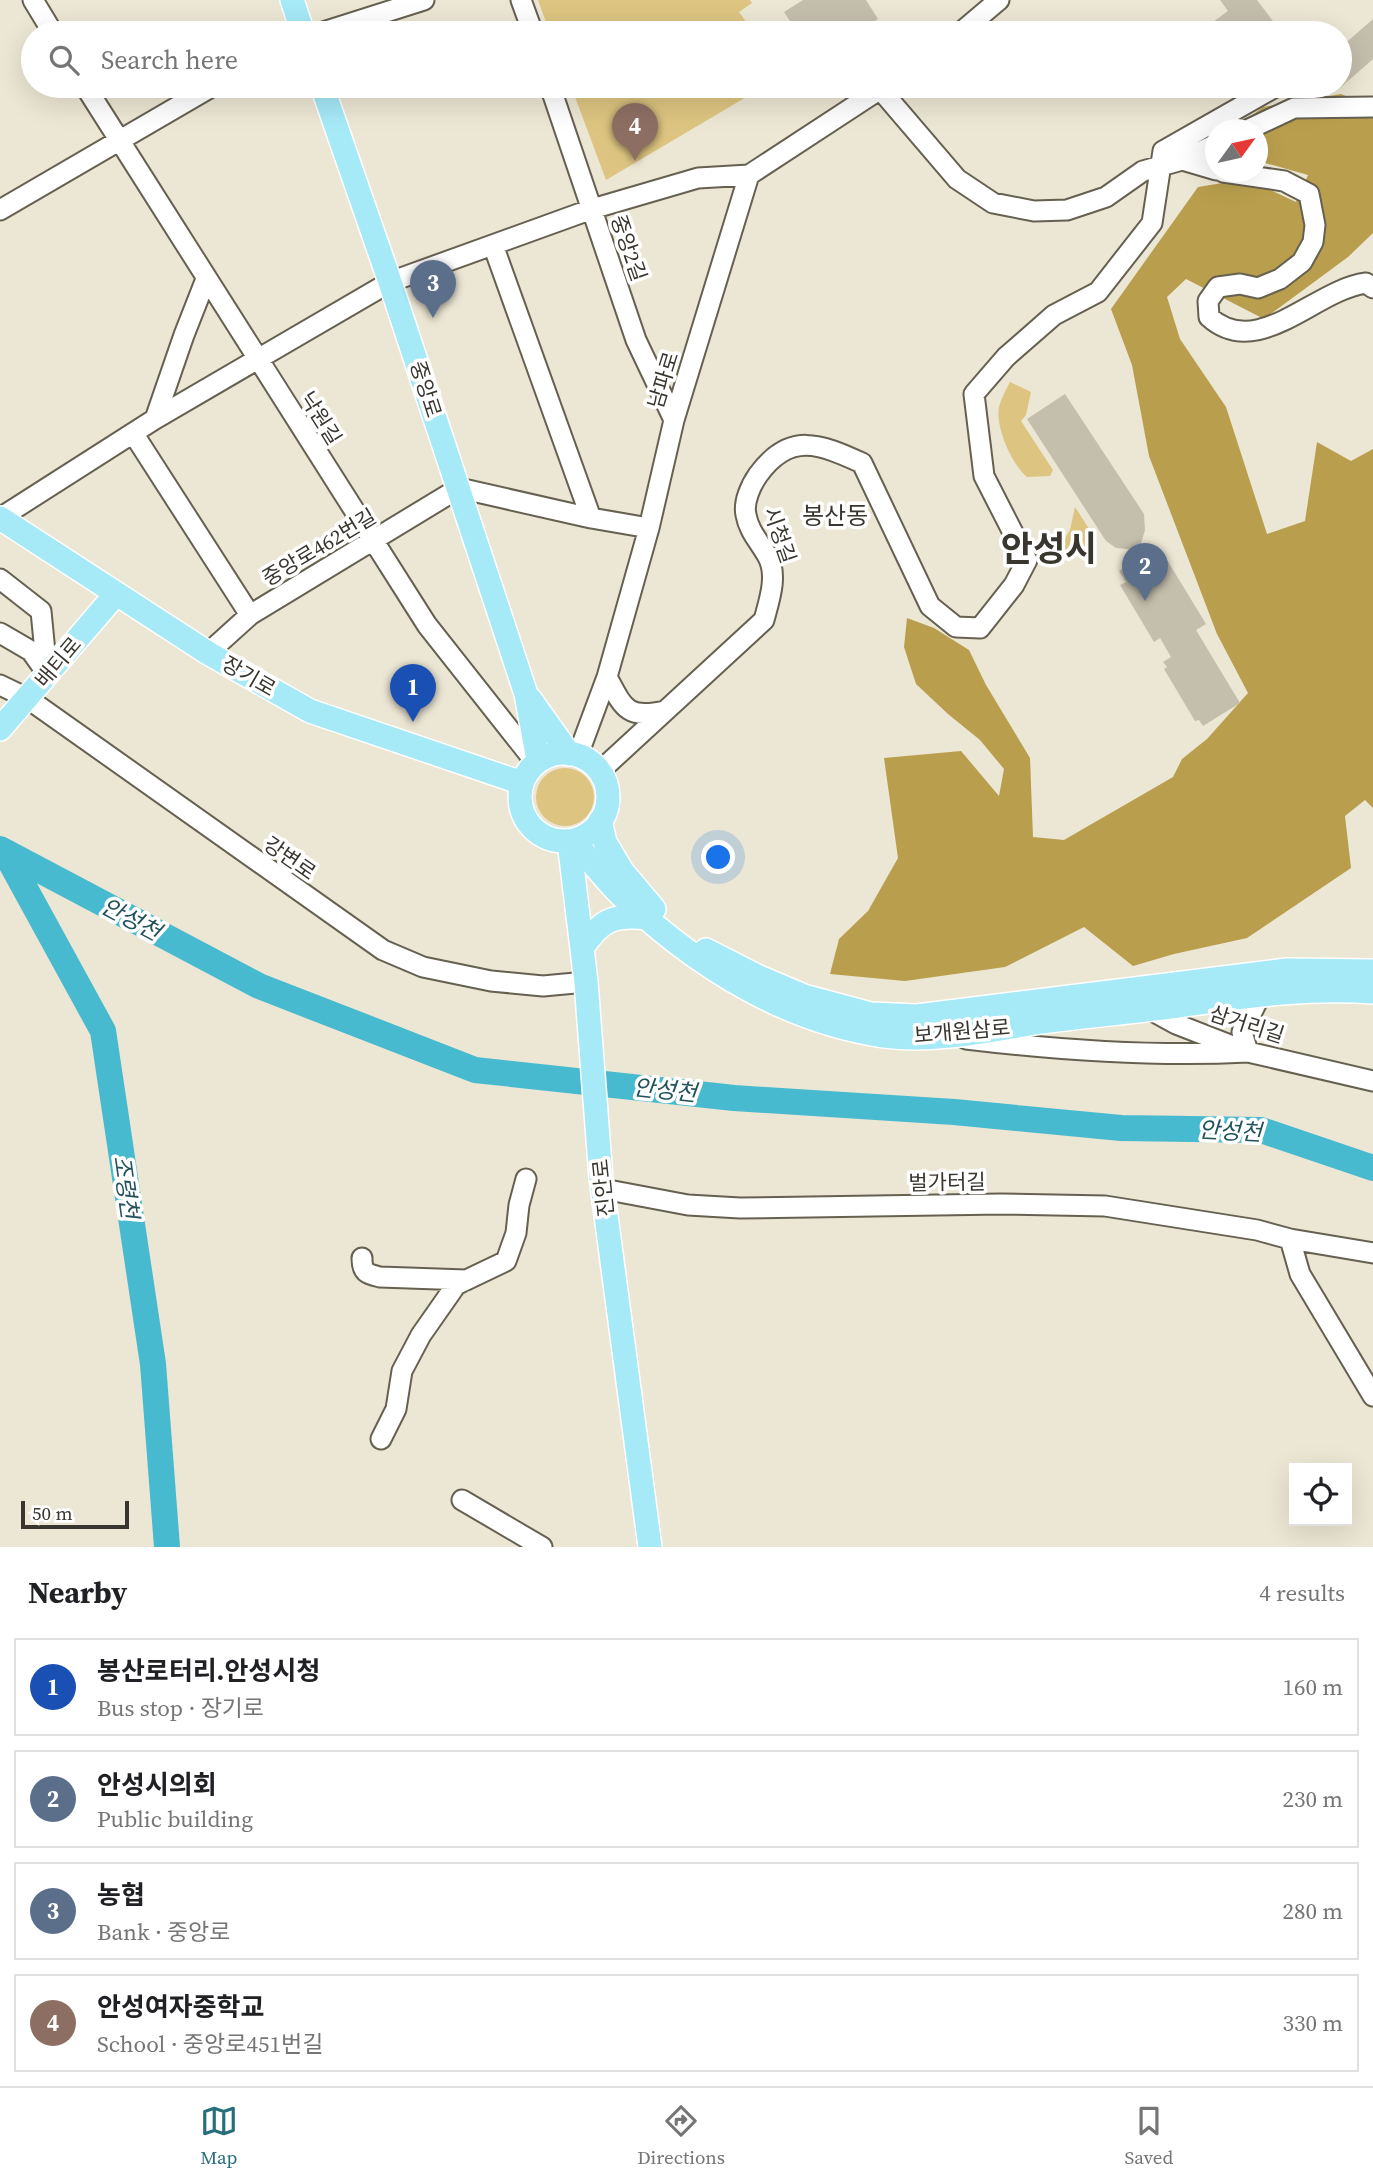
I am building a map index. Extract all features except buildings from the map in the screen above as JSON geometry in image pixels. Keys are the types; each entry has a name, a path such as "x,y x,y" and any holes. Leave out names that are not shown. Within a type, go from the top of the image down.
{"main road":[{"path":"292,0 299,21"},
{"name":"중앙로","path":"326,98 526,694 537,761"},
{"name":"장기로","path":"0,518 208,653 310,711 522,783"},
{"name":"배티로","path":"0,729 116,594"},
{"name":"중앙로","path":"526,694 573,754"},
{"path":"573,754 590,761 600,771 607,785 608,800 604,815 596,828 583,837 553,840 539,834 528,823 522,811 522,783 537,761 550,755 573,754"},
{"name":"보개원삼로","path":"600,821 605,842 622,871 652,907 703,948 757,976 804,996 871,1014 917,1016 1287,970 1373,971"},
{"name":"진안로","path":"571,840 586,982 602,1184 615,1294 653,1543"},
{"name":"보개원삼로","path":"571,840 620,895 684,949 728,980 829,1023 885,1036 946,1037 1261,995 1336,989 1373,992"},
{"path":"582,947 596,928 613,918 648,918"}],"street":[{"path":"358,21 424,0"},
{"path":"521,0 529,21"},
{"path":"974,21 999,0"},
{"path":"37,2 47,21"},
{"name":"낙원길","path":"92,98 427,625 537,761"},
{"path":"0,210 192,98"},
{"name":"중앙2길","path":"554,98 636,340 674,420"},
{"path":"0,518 155,419 390,282 592,209 698,178 749,175 865,98"},
{"path":"891,98 957,179 993,203 1034,211 1067,210 1106,197 1143,172 1182,160 1205,149"},
{"path":"1160,167 1163,151 1256,98"},
{"path":"1268,120 1294,108 1373,107"},
{"path":"1182,160 1205,167"},
{"name":"시청길","path":"600,771 764,620 773,588 769,559 753,537 745,512 751,485 768,461 796,445 826,447 862,463 930,606 956,627 980,628 1014,585 1027,560 984,476 974,394 1006,357 1054,315 1098,292 1152,223 1160,167"},
{"name":"남파로","path":"573,754 607,677 649,528 674,420 749,175"},
{"path":"1268,179 1284,181 1309,194 1315,225 1313,242 1302,262 1280,279 1258,288 1240,284 1218,287 1208,301 1209,317 1219,326 1233,331 1258,331 1278,324 1324,297 1354,284 1366,283 1373,288"},
{"path":"493,245 591,518"},
{"path":"155,419 206,279"},
{"path":"134,433 250,615"},
{"path":"459,488 591,518 649,528"},
{"name":"중앙로462번길","path":"208,653 250,615 459,488"},
{"path":"0,579 41,611 47,673"},
{"path":"0,633 31,651 47,673"},
{"path":"607,677 627,708 636,714 665,711"},
{"name":"강변로","path":"0,685 383,950 423,967 491,981 543,986 586,982"},
{"name":"삼거리길","path":"1114,991 1176,1024 1248,1052 1373,1081"},
{"path":"946,1037 1039,1047 1196,1054 1248,1052 1242,1032 1261,995"},
{"path":"381,1439 396,1409 402,1371 421,1335 456,1285 506,1261 516,1233 519,1205 526,1180"},
{"name":"벌가터길","path":"602,1184 688,1205 740,1208 1001,1204 1105,1206 1257,1230 1290,1239 1373,1253"},
{"path":"1290,1239 1300,1274 1373,1396"},
{"path":"362,1258 362,1269 368,1275 466,1280"},
{"path":"462,1500 542,1547"}],"shaded area":[{"path":"538,0 750,0 752,3 739,12 745,21 546,21"},
{"path":"575,98 745,98 606,180"},
{"path":"1317,98 1351,98 1373,107 1373,233 1348,257 1264,319 1186,279 1167,297 1180,339 1226,407 1267,534 1305,521 1317,442 1351,461 1373,449 1373,808 1365,800 1345,816 1351,868 1247,938 1133,966 1084,927 1005,967 905,981 830,974 839,939 868,911 898,858 884,758 961,751 999,796 1004,769 980,740 916,684 904,647 907,618 934,628 969,650 986,685 1030,758 1033,837 1064,840 1173,777 1182,759 1207,739 1248,693 1217,634 1149,456 1132,365 1111,309 1198,187 1229,182 1253,182 1296,202 1308,175 1268,164 1268,119 1247,119 1263,107"},
{"path":"1010,382 1031,392 1026,415 1021,421 1053,470 1050,476 1027,477 1006,445 998,415"},
{"path":"1075,507 1095,538 1094,545 1065,554 1060,546 1070,530"},
{"path":"559,768 571,768 586,776 594,791 594,803 586,818 571,826 559,826 544,818 536,803 536,791 544,776"}],"waterway":[{"name":"안성천","path":"0,849 259,986 475,1070 734,1098 954,1112 1121,1128 1261,1130 1373,1168"},
{"name":"조령천","path":"5,852 103,1031 153,1364 167,1547"}],"place":[{"name":"안성여자중학교","path":"635,161"},
{"name":"농협","path":"433,318"},
{"name":"안성시의회","path":"1145,601"},
{"name":"봉산로터리.안성시청","path":"413,722"}],"district":[{"name":"봉산동","path":"835,515"},
{"name":"안성시","path":"1049,549"}]}
